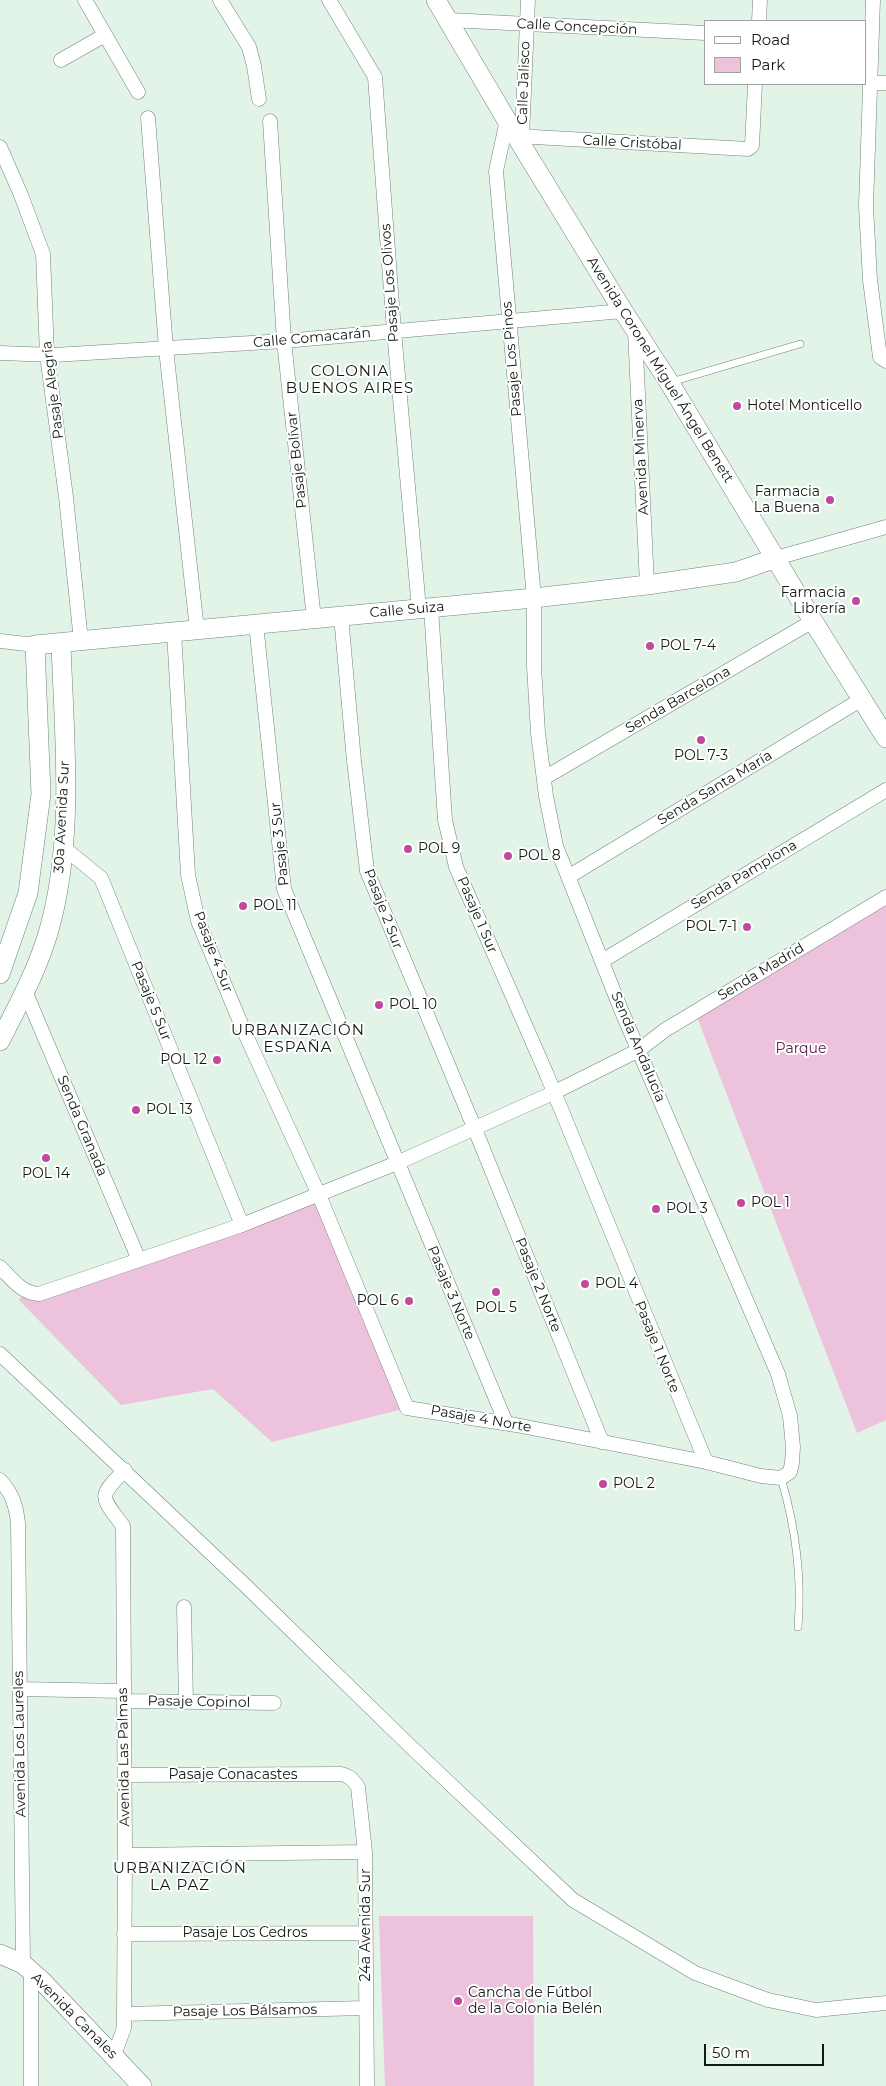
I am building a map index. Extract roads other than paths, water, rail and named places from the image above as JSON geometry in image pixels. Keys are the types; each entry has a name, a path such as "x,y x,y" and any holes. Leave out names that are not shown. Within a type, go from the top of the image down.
{"street":[{"path":"85,0 138,92"},
{"path":"220,0 249,47 259,99"},
{"name":"Pasaje Los Olivos","path":"329,0 375,76 394,331 425,608"},
{"name":"Avenida Coronel Miguel Ángel Benett","path":"436,0 635,330 669,382 886,738"},
{"name":"Calle Jalisco","path":"515,131 528,0"},
{"path":"759,20 760,0"},
{"path":"873,0 866,206 867,241 880,357 886,361"},
{"name":"Calle Concepción","path":"449,20 704,34"},
{"path":"68,72 59,56 106,35"},
{"path":"870,83 886,83"},
{"name":"Calle Cristóbal","path":"515,131 748,149 752,146 755,85"},
{"path":"148,118 166,348 198,630"},
{"name":"Pasaje Bolívar","path":"270,122 284,341 314,619"},
{"name":"Pasaje Los Pinos","path":"515,131 496,172 534,598"},
{"name":"Pasaje Alegría","path":"0,147 21,195 43,254 47,355 66,497 81,641"},
{"name":"Calle Comacarán","path":"0,353 47,355 284,341 623,310"},
{"name":"Avenida Minerva","path":"635,330 647,585"},
{"path":"776,558 886,527"},
{"name":"Calle Suiza","path":"35,645 534,598 647,585 736,572 776,558"},
{"name":"Senda Andalucía","path":"534,598 535,685 538,733 556,846 639,1050 778,1374 790,1416 792,1447 790,1472 781,1478"},
{"name":"Pasaje 1 Sur","path":"425,608 445,820 456,867 553,1092"},
{"name":"Pasaje 2 Sur","path":"342,616 354,761 367,871 474,1127"},
{"name":"Senda Barcelona","path":"544,778 813,621"},
{"name":"Pasaje 3 Sur","path":"256,624 284,889 397,1163"},
{"name":"Pasaje 4 Sur","path":"174,632 188,875 198,922 244,1031 319,1195"},
{"path":"0,642 35,645"},
{"name":"30a Avenida Sur","path":"0,1041 25,991 43,947 49,930 57,893 63,847 65,785 61,643"},
{"name":"30a Avenida Sur","path":"0,974 28,893 41,794 35,645"},
{"name":"Senda Santa María","path":"568,877 862,699"},
{"name":"Senda Pamplona","path":"602,961 886,790"},
{"name":"Pasaje 5 Sur","path":"63,847 101,878 242,1225"},
{"name":"Senda Madrid","path":"0,1267 21,1289 28,1293 39,1294 242,1225 397,1163 553,1092 639,1050 665,1030 886,897"},
{"path":"15,934 43,947"},
{"name":"Senda Granada","path":"25,991 139,1260"},
{"name":"Pasaje 1 Norte","path":"553,1092 706,1462"},
{"name":"Pasaje 2 Norte","path":"474,1127 602,1442"},
{"name":"Pasaje 3 Norte","path":"397,1163 506,1423"},
{"name":"Pasaje 4 Norte","path":"319,1195 407,1408 506,1423 706,1462 761,1476 781,1478"},
{"path":"0,1354 124,1470 573,1900 695,1973 768,2000 816,2010 886,2003"},
{"name":"Avenida Las Palmas","path":"114,2055 124,2028 123,1526 105,1501 105,1493 107,1487 124,1470"},
{"name":"Avenida Los Laureles","path":"0,1480 10,1491 17,1508 18,1523 20,1689 31,2086"},
{"path":"184,1607 186,1702"},
{"name":"Pasaje Copinol","path":"20,1689 186,1702 274,1703"},
{"name":"Pasaje Conacastes","path":"124,1776 341,1774"},
{"name":"24a Avenida Sur","path":"341,1774 347,1775 358,1787 365,1852 367,2086"},
{"path":"125,1855 365,1852"},
{"name":"Pasaje Los Cedros","path":"124,1934 366,1933"},
{"name":"Avenida Canales","path":"0,1954 27,1968 42,1981 114,2055 138,2084"},
{"name":"Pasaje Los Bálsamos","path":"124,2014 366,2008"}],"lane":[{"path":"669,382 800,344"},
{"path":"781,1478 792,1516 800,1603 798,1627"}],"place":[{"name":"Hotel Monticello","path":"737,406"},
{"name":"Farmacia La Buena","path":"830,500"},
{"name":"Farmacia Librería","path":"856,601"},
{"name":"POL 7-4","path":"650,646"},
{"name":"POL 7-3","path":"701,740"},
{"name":"POL 9","path":"408,849"},
{"name":"POL 8","path":"508,856"},
{"name":"POL 11","path":"243,906"},
{"name":"POL 7-1","path":"747,927"},
{"name":"POL 10","path":"379,1005"},
{"name":"POL 12","path":"217,1060"},
{"name":"POL 13","path":"136,1110"},
{"name":"POL 14","path":"46,1158"},
{"name":"POL 1","path":"741,1203"},
{"name":"POL 3","path":"656,1209"},
{"name":"POL 4","path":"585,1284"},
{"name":"POL 5","path":"496,1292"},
{"name":"POL 6","path":"409,1301"},
{"name":"POL 2","path":"603,1484"},
{"name":"Cancha de Fútbol de la Colonia Belén","path":"458,2001"}],"district":[{"name":"COLONIA BUENOS AIRES","path":"350,380"},
{"name":"URBANIZACIÓN ESPAÑA","path":"298,1040"},
{"name":"URBANIZACIÓN LA PAZ","path":"180,1878"}],"park label":[{"name":"Parque","path":"801,1049"}]}
